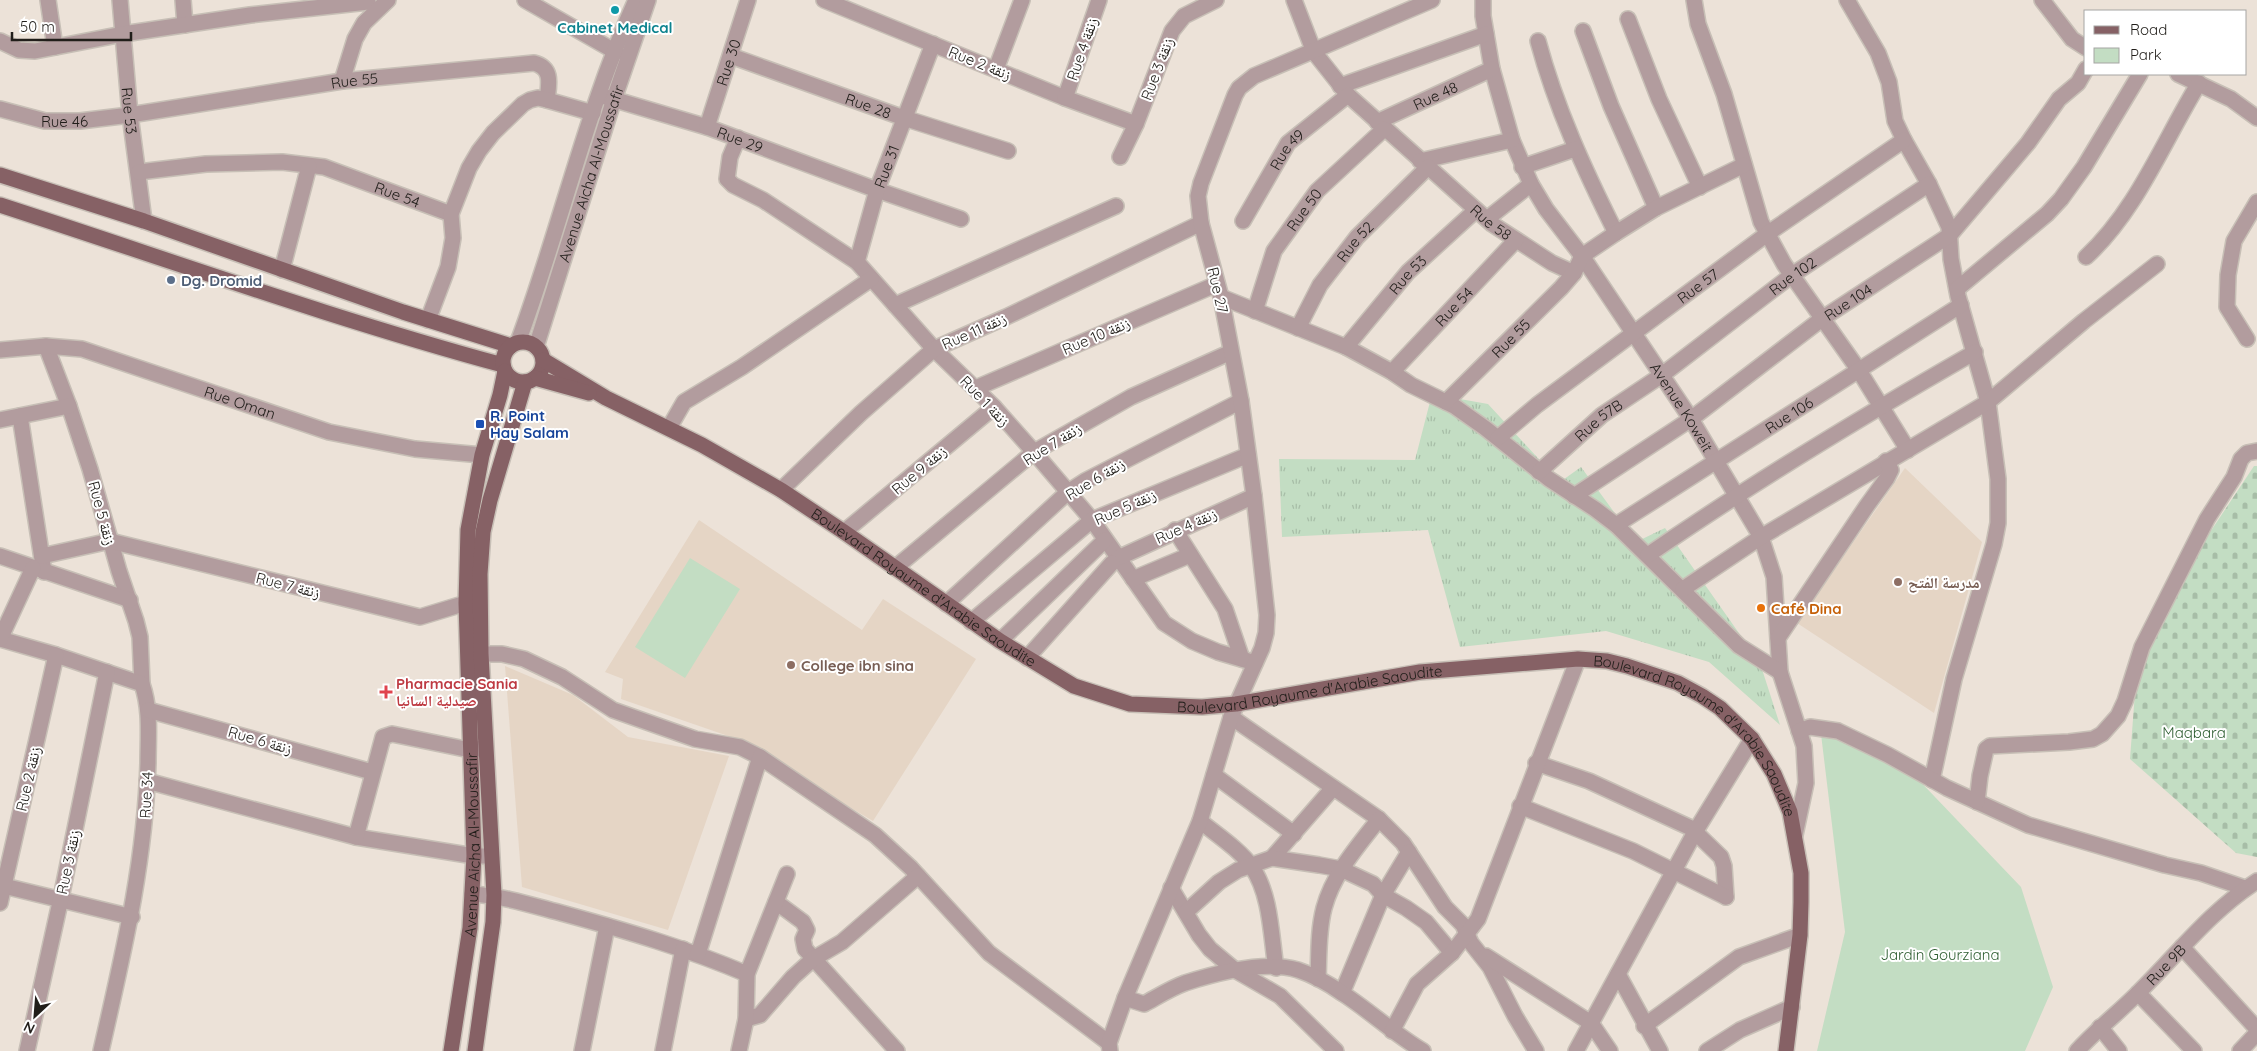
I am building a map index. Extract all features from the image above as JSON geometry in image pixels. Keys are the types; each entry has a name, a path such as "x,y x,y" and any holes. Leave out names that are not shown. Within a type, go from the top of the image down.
{"main road":[{"path":"0,175 144,221 186,238 428,320 514,344 524,342 539,353 540,373 530,380 513,380 504,368 282,299 173,261 0,205"},
{"path":"173,261 186,238"},
{"path":"504,368 504,354 514,344"},
{"name":"Boulevard Royaume d'Arabie Saoudite","path":"539,353 606,398 669,428 781,490 1000,641 1074,686 1130,704 1202,707 1233,711 1420,672 1578,659 1607,661 1627,666 1678,683 1702,696 1720,708 1752,739 1762,753 1784,795 1795,838 1801,873 1800,935 1786,1051"},
{"name":"Avenue Aicha Al-Moussafir","path":"451,1051 470,928 474,856 466,603 468,530 482,455 500,395 504,368"},
{"name":"Boulevard Royaume d'Arabie Saoudite","path":"530,380 606,398"},
{"name":"Avenue Aicha Al-Moussafir","path":"475,1051 493,922 494,895 481,654 480,574 483,532 490,500 530,380"}],"street":[{"path":"48,0 55,47"},
{"name":"Rue 53","path":"120,0 130,115 144,221"},
{"path":"183,0 185,25"},
{"path":"0,41 26,51 185,25 250,7 371,5 388,0"},
{"path":"525,0 616,52"},
{"name":"Avenue Aicha Al-Moussafir","path":"539,353 616,52 636,0"},
{"name":"Avenue Aicha Al-Moussafir","path":"514,344 533,301 593,113 606,97 648,0"},
{"name":"Rue 30","path":"707,127 748,0"},
{"name":"Rue 2 زنقة","path":"824,0 848,4 933,44 1065,98 1136,124"},
{"path":"996,69 1022,0"},
{"name":"Rue 4 زنقة","path":"1065,98 1098,0"},
{"name":"Rue 3 زنقة","path":"1120,157 1136,124 1172,31 1184,16 1216,0"},
{"name":"Rue 58","path":"1294,0 1314,52 1344,91 1481,215 1552,263 1574,273"},
{"name":"Rue 27","path":"1109,1047 1125,998 1200,820 1249,661 1266,633 1267,615 1241,401 1219,290 1201,223 1198,196 1201,183 1239,88 1254,76 1432,0"},
{"name":"Avenue Koweit","path":"1483,0 1492,69 1512,140 1542,214 1582,256 1691,419 1737,494 1761,538 1774,577 1780,672 1804,746 1806,783 1795,838"},
{"path":"1694,0 1698,24 1724,94 1756,210 1767,234 1792,275 1858,369 1908,450"},
{"path":"1847,0 1878,53 1886,73 1895,121 1946,219 1957,289 1988,402 1998,479 1998,523 1988,569 1954,679 1932,780"},
{"path":"2042,0 2072,39 2084,47"},
{"path":"342,81 355,39 371,5"},
{"path":"1628,20 1659,100 1700,187"},
{"path":"1583,32 1611,106 1656,208"},
{"name":"Rue 49","path":"1243,222 1288,143 1344,91 1421,56 1486,34"},
{"path":"1538,41 1575,149 1616,233"},
{"name":"Rue 31","path":"857,262 877,190 933,44"},
{"name":"Rue 28","path":"731,56 904,118 1008,151"},
{"name":"Rue 55","path":"130,115 342,81 534,62 544,66 548,73 547,100"},
{"name":"Rue 48","path":"1380,125 1492,69"},
{"name":"Rue 104","path":"1574,496 1691,419 1823,318 1950,235 2028,143 2059,99 2078,83 2084,73"},
{"path":"1957,289 2047,214 2061,199 2084,167 2139,75"},
{"path":"2180,75 2231,99 2257,118"},
{"path":"2086,257 2126,211 2199,83"},
{"name":"Rue 29","path":"606,97 707,127 961,219"},
{"path":"428,320 448,267 453,238 452,214 469,168 493,133 523,104 538,98 593,113"},
{"name":"Rue 46","path":"0,109 45,121 80,121 130,115"},
{"name":"Rue 50","path":"1255,311 1274,251 1317,191 1380,125"},
{"name":"Rue 1 زنقة","path":"738,138 728,167 727,179 733,185 763,200 857,262 934,349 976,388 1092,520 1105,540 1115,561 1132,579 1164,623 1177,633 1218,652 1249,661"},
{"path":"1424,164 1512,140"},
{"name":"Rue 57","path":"1498,438 1537,405 1767,234 1904,140"},
{"path":"1522,167 1575,149"},
{"name":"Rue 54","path":"139,172 206,164 282,162 324,167 342,172 452,214"},
{"name":"Rue 52","path":"1298,328 1320,284 1357,237 1424,164"},
{"path":"1574,273 1582,256 1616,233 1656,208 1744,165"},
{"path":"282,270 309,166"},
{"name":"Rue 53","path":"1346,347 1408,272 1481,215 1531,184"},
{"name":"Rue 102","path":"1662,375 1792,275 1929,184"},
{"path":"2247,339 2226,307 2228,275 2234,241 2257,202"},
{"path":"895,305 1116,206"},
{"name":"Rue 11 زنقة","path":"781,490 861,413 934,349 1006,317 1201,223"},
{"name":"Rue 54","path":"1392,372 1516,240"},
{"path":"1683,589 1761,538 1886,461 1988,402 2084,321 2157,264"},
{"name":"Rue 55","path":"1446,402 1574,273"},
{"path":"669,428 684,402 742,367 871,279"},
{"path":"1219,290 1255,311 1346,347 1392,372 1411,385 1465,412 1539,472 1616,525 1739,646 1780,672"},
{"name":"Rue 10 زنقة","path":"976,388 1219,290"},
{"name":"Rue 106","path":"1616,525 1961,305"},
{"name":"Rue Oman","path":"0,350 46,346 82,349 330,432 415,449 482,455"},
{"name":"Rue 5 زنقة","path":"46,346 90,468 110,542 130,600 140,637 142,684"},
{"name":"Rue 7 زنقة","path":"895,568 1034,452 1131,397 1230,352"},
{"path":"1648,555 1737,494 1881,405 1975,352"},
{"name":"Rue 57B","path":"1539,472 1602,415 1662,375"},
{"name":"Rue 6 زنقة","path":"946,604 1068,492 1085,481 1241,401"},
{"path":"0,420 69,406"},
{"name":"Rue 9 زنقة","path":"844,532 994,408"},
{"path":"20,416 42,556 38,570 0,639 56,655 142,684"},
{"path":"1976,802 1986,749 1990,746 2093,739 2102,734 2118,716 2125,701 2142,647 2207,519 2234,477 2241,459 2247,453 2257,452"},
{"name":"Rue 5 زنقة","path":"972,622 1092,520 1248,455"},
{"path":"1778,638 1866,506 1887,478 1891,470 1886,461"},
{"name":"Rue 4 زنقة","path":"1027,658 1115,561 1175,530 1254,496"},
{"path":"1175,530 1226,609 1249,661"},
{"path":"1000,641 1105,540"},
{"path":"42,556 110,542"},
{"name":"Rue 7 زنقة","path":"110,542 420,617 466,603"},
{"path":"1132,579 1190,555"},
{"path":"0,556 130,600"},
{"path":"481,654 502,654 524,659 562,677 613,710 695,739 740,747 760,757 875,835 918,876 989,953 1109,1047"},
{"name":"Rue 2 زنقة","path":"0,903 2,885 56,655"},
{"path":"1392,1031 1417,984 1452,953 1478,919 1486,902 1536,763 1578,659"},
{"name":"Rue 3 زنقة","path":"26,1051 61,898 107,672"},
{"name":"Rue 34","path":"101,1051 132,917 140,865 147,781 148,710 142,684"},
{"name":"Rue 6 زنقة","path":"148,710 372,772"},
{"path":"1233,711 1333,788 1379,819 1402,843 1445,907 1463,926 1466,934 1480,952 1536,1051"},
{"path":"1799,731 1810,727 1838,731 1888,755 1976,802 2028,825 2165,864 2251,885"},
{"path":"356,837 383,737 388,734 470,750 486,748"},
{"path":"1576,1051 1695,832 1752,739"},
{"path":"698,954 760,757"},
{"path":"1520,806 1633,851 1726,897 1724,866 1721,857 1695,832 1681,822 1589,781 1536,763"},
{"path":"1214,775 1294,834"},
{"path":"147,781 356,837 474,856 492,856"},
{"path":"1186,912 1219,882 1238,870 1272,858 1333,788"},
{"path":"1318,978 1322,916 1327,900 1342,869 1379,819"},
{"path":"1200,820 1251,867 1265,899 1276,968"},
{"path":"1342,992 1383,895 1409,852"},
{"path":"1272,858 1342,869 1373,884 1383,895 1426,922 1452,953"},
{"path":"739,1051 746,1019 747,974 787,874"},
{"path":"746,1019 760,1015 793,978 814,959 842,942 918,876"},
{"path":"2,885 132,917"},
{"name":"Rue 9B","path":"2077,1051 2100,1027 2138,993 2217,911 2251,885"},
{"path":"1171,888 1199,935 1210,949 1235,970 1280,996 1336,1051"},
{"path":"472,894 494,895 607,926 698,954 747,974"},
{"path":"776,902 806,926 807,930 803,942 805,949 898,1051"},
{"path":"582,1051 607,926"},
{"path":"1644,1026 1739,957 1800,935"},
{"path":"2182,947 2257,1031 2240,1051"},
{"path":"662,1051 683,949"},
{"path":"1480,952 1591,1023 1610,1051"},
{"path":"1125,998 1144,1004 1184,984 1235,970 1276,968 1298,970 1318,978 1342,992 1392,1031 1423,1051"},
{"path":"1618,974 1644,1026 1660,1051"},
{"path":"2138,993 2194,1051"},
{"path":"1707,1051 1740,1030 1792,1007"},
{"path":"2100,1027 2119,1051"}],"shaded area":[{"name":"مدرسة الفتح","path":"1905,468 1982,542 1934,713 1797,623"},
{"name":"College ibn sina","path":"699,520 862,630 883,599 976,659 873,821 731,737 621,699 623,679 605,672"},
{"path":"505,666 573,695 628,737 729,756 668,930 522,887"}],"green space":[{"path":"1432,394 1488,404 1560,482 1581,467 1636,542 1665,528 1760,663 1780,725 1709,662 1606,631 1460,647 1428,530 1282,537 1279,459 1415,460"},
{"name":"Maqbara","path":"2254,466 2257,466 2257,857 2236,853 2130,759 2139,639"},
{"path":"690,558 740,589 685,678 635,647"},
{"name":"Jardin Gourziana","path":"1821,734 1892,752 2021,887 2053,987 2025,1051 1817,1051 1845,932"}],"place":[{"name":"Cabinet Medical","path":"615,10"},
{"name":"Dg. Dromid","path":"171,280"},
{"name":"R. Point Hay Salam","path":"480,424"},
{"name":"مدرسة الفتح","path":"1898,582"},
{"name":"Café Dina","path":"1761,608"},
{"name":"College ibn sina","path":"791,665"},
{"name":"Pharmacie Sania صيدلية السانيا","path":"386,692"}]}
